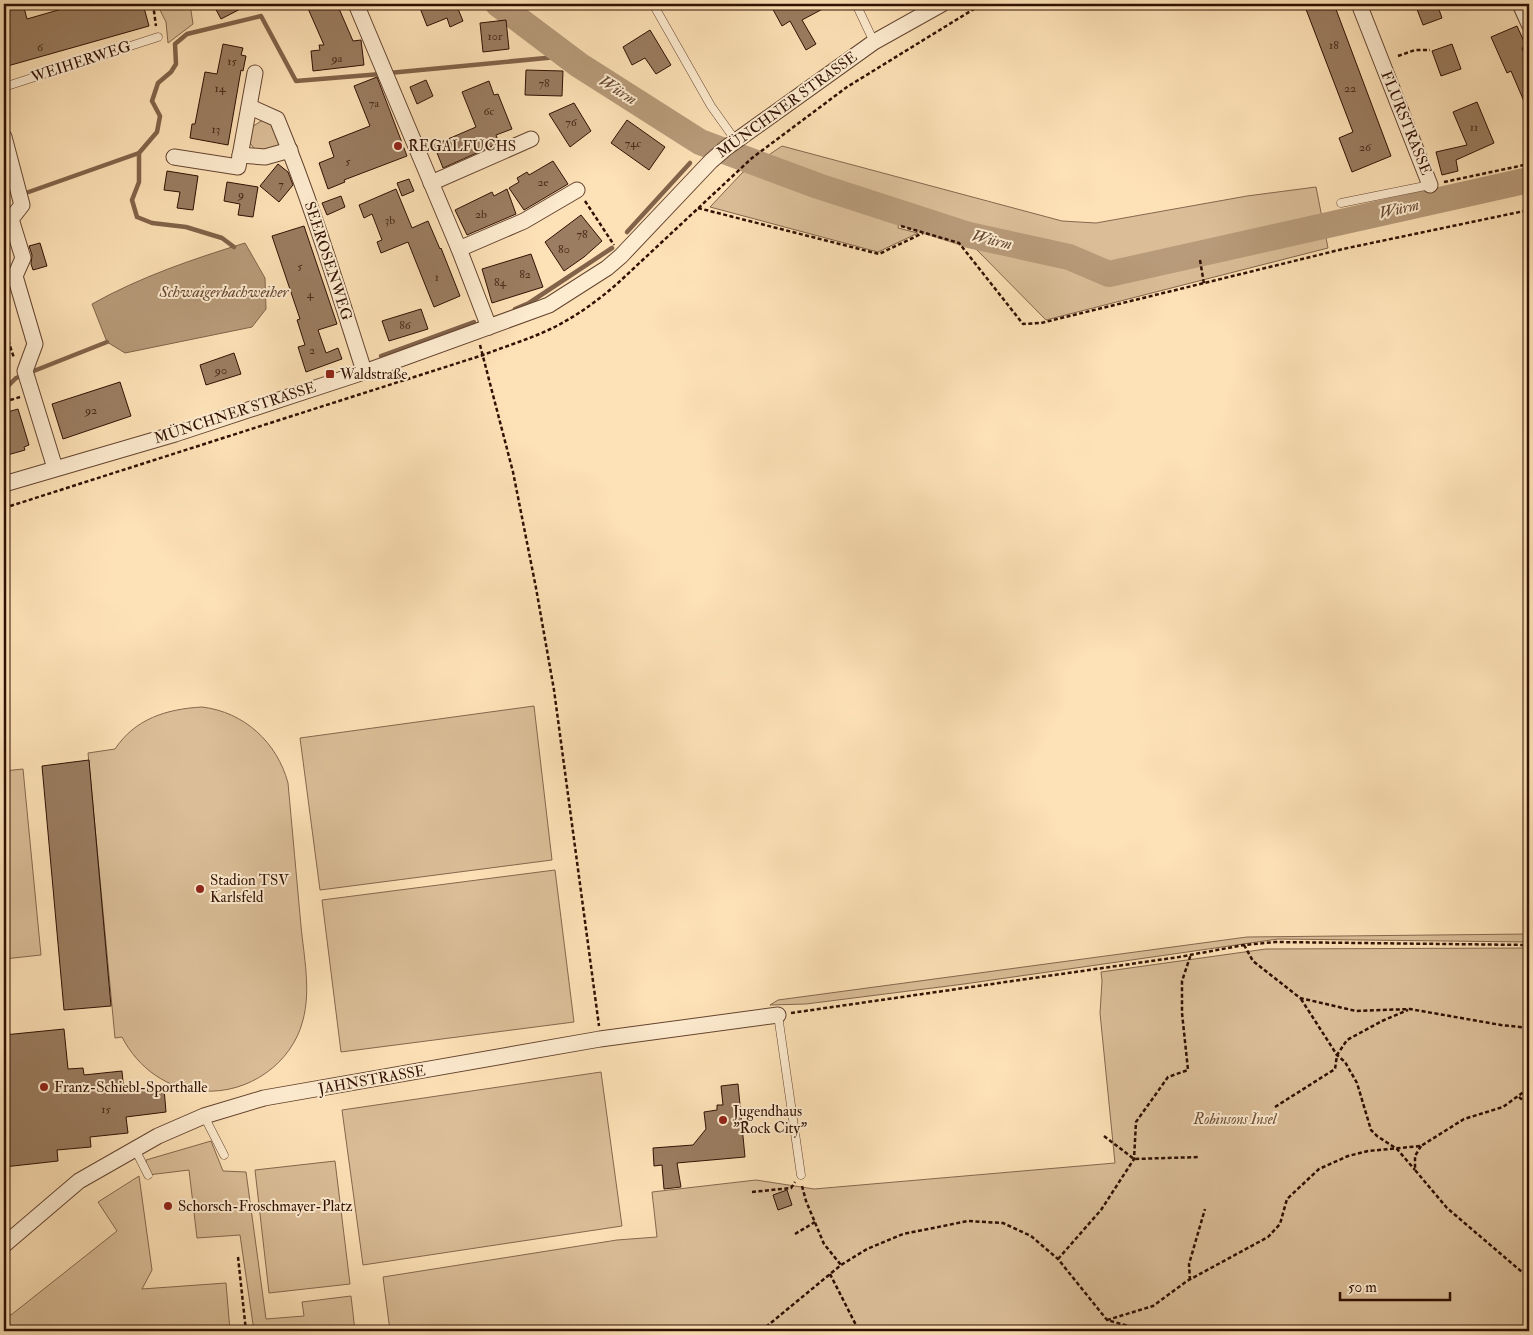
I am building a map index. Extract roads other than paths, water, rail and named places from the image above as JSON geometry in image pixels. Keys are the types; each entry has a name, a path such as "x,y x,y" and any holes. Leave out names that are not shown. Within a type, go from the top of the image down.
{"street":[{"path":"356,4 459,249 489,326"},
{"name":"MÜNCHNER STRASSE","path":"4,484 175,434 364,372 550,305 607,268 621,256 711,161 731,145 874,42 942,4"},
{"name":"FLURSTRASSE","path":"1359,4 1430,184"},
{"path":"1520,4 1529,24"},
{"path":"174,157 238,167 255,73"},
{"name":"SEEROSENWEG","path":"250,107 277,119 322,239 364,372"},
{"path":"4,136 22,206 11,219 23,258 15,276 35,344 22,371 55,468"},
{"path":"431,183 531,139"},
{"path":"240,155 265,158 290,150"},
{"path":"459,249 524,221 577,190"},
{"name":"JAHNSTRASSE","path":"4,1245 79,1181 135,1149 158,1136 204,1116 264,1098 600,1040 778,1015"}],"lane":[{"path":"653,4 731,145"},
{"path":"856,4 874,42"},
{"name":"WEIHERWEG","path":"4,87 158,37"},
{"name":"FLURSTRASSE","path":"1341,203 1430,184"},
{"path":"778,1015 800,1176"},
{"path":"204,1116 224,1156"},
{"path":"135,1149 148,1175"}],"water":[{"name":"Schwaigerbachweiher","path":"245,243 265,278 266,309 252,327 125,353 107,342 92,304 129,285 167,269"}],"waterway":[{"name":"Würm","path":"498,4 579,65 700,142 818,186 969,235 1069,257 1109,274 1529,180"},
{"path":"23,194 139,153 157,132 160,116 152,101 158,83 171,72 176,64 175,44 187,34 261,16 296,81 381,74"},
{"path":"389,73 567,56"},
{"name":"Würm","path":"706,151 712,147"},
{"path":"139,153 139,182 132,200 137,217 152,223 186,227 222,238 234,247"},
{"path":"627,232 690,163"},
{"path":"515,309 529,303 612,248"},
{"path":"381,356 474,322"},
{"path":"4,390 16,378 107,342"}],"place":[{"name":"REGALFUCHS","path":"398,146"},
{"name":"Waldstraße","path":"330,374"},
{"name":"Stadion TSV Karlsfeld","path":"200,889"},
{"name":"Franz-Schiebl-Sporthalle","path":"44,1087"},
{"name":"Jugendhaus \"Rock City\"","path":"723,1120"},
{"name":"Schorsch-Froschmayer-Platz","path":"168,1206"}],"park label":[{"name":"Robinsons Insel","path":"1235,1119"}]}
